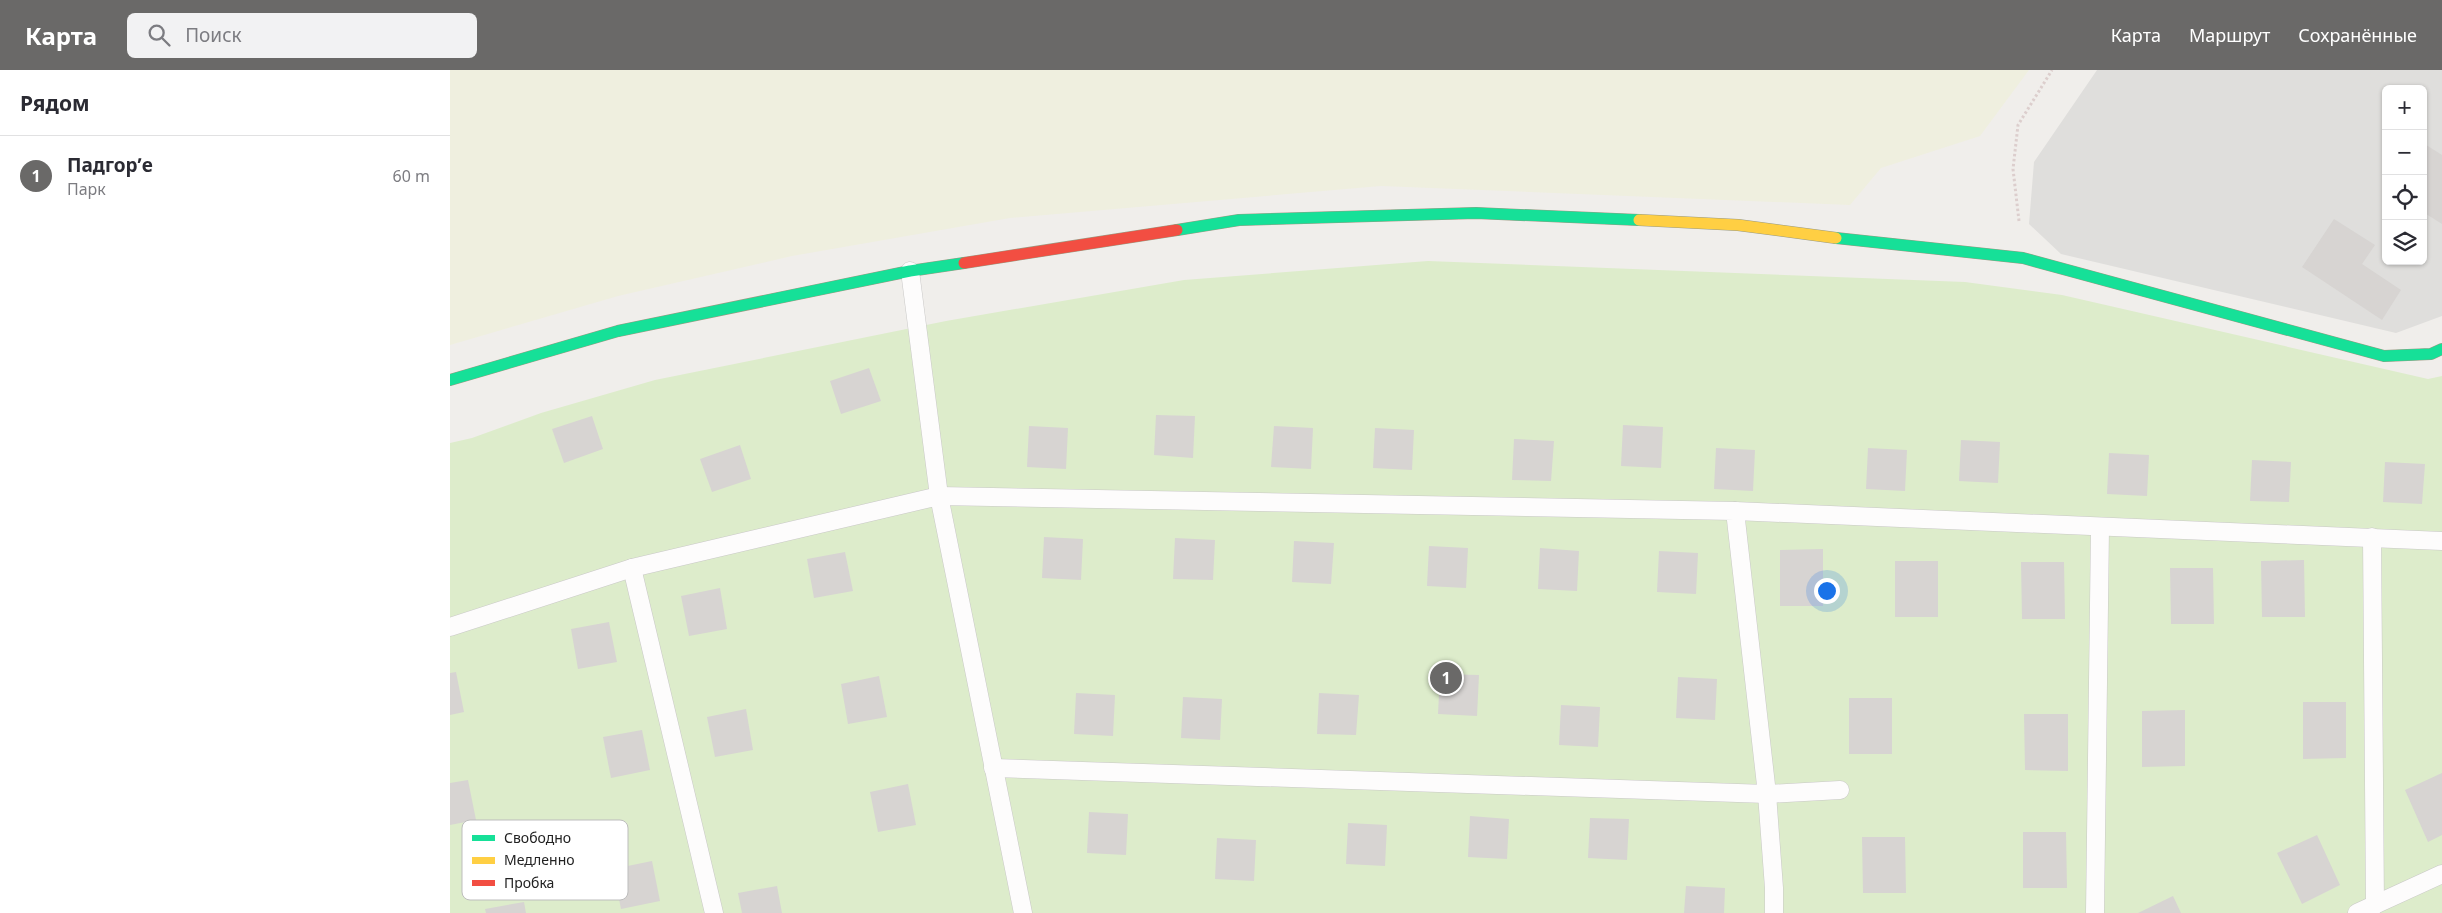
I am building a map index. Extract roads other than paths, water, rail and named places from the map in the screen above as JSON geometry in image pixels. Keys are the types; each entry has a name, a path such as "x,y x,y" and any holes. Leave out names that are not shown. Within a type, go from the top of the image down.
{"street":[{"path":"450,380 618,331 910,271 1239,220 1476,213 1738,225 1894,246 2023,258 2384,356 2431,354 2442,349"}],"lane":[{"path":"910,271 939,496 1023,913"},
{"path":"450,627 632,568 939,496 1735,512 2442,541"},
{"path":"1735,512 1767,794 1774,913"},
{"path":"2095,913 2100,528"},
{"path":"2372,537 2375,905"},
{"path":"632,568 714,913"},
{"path":"993,768 1767,794 1840,790"},
{"path":"2357,913 2442,874"}],"place":[{"name":"Падгорʼе","path":"1446,678"}]}
